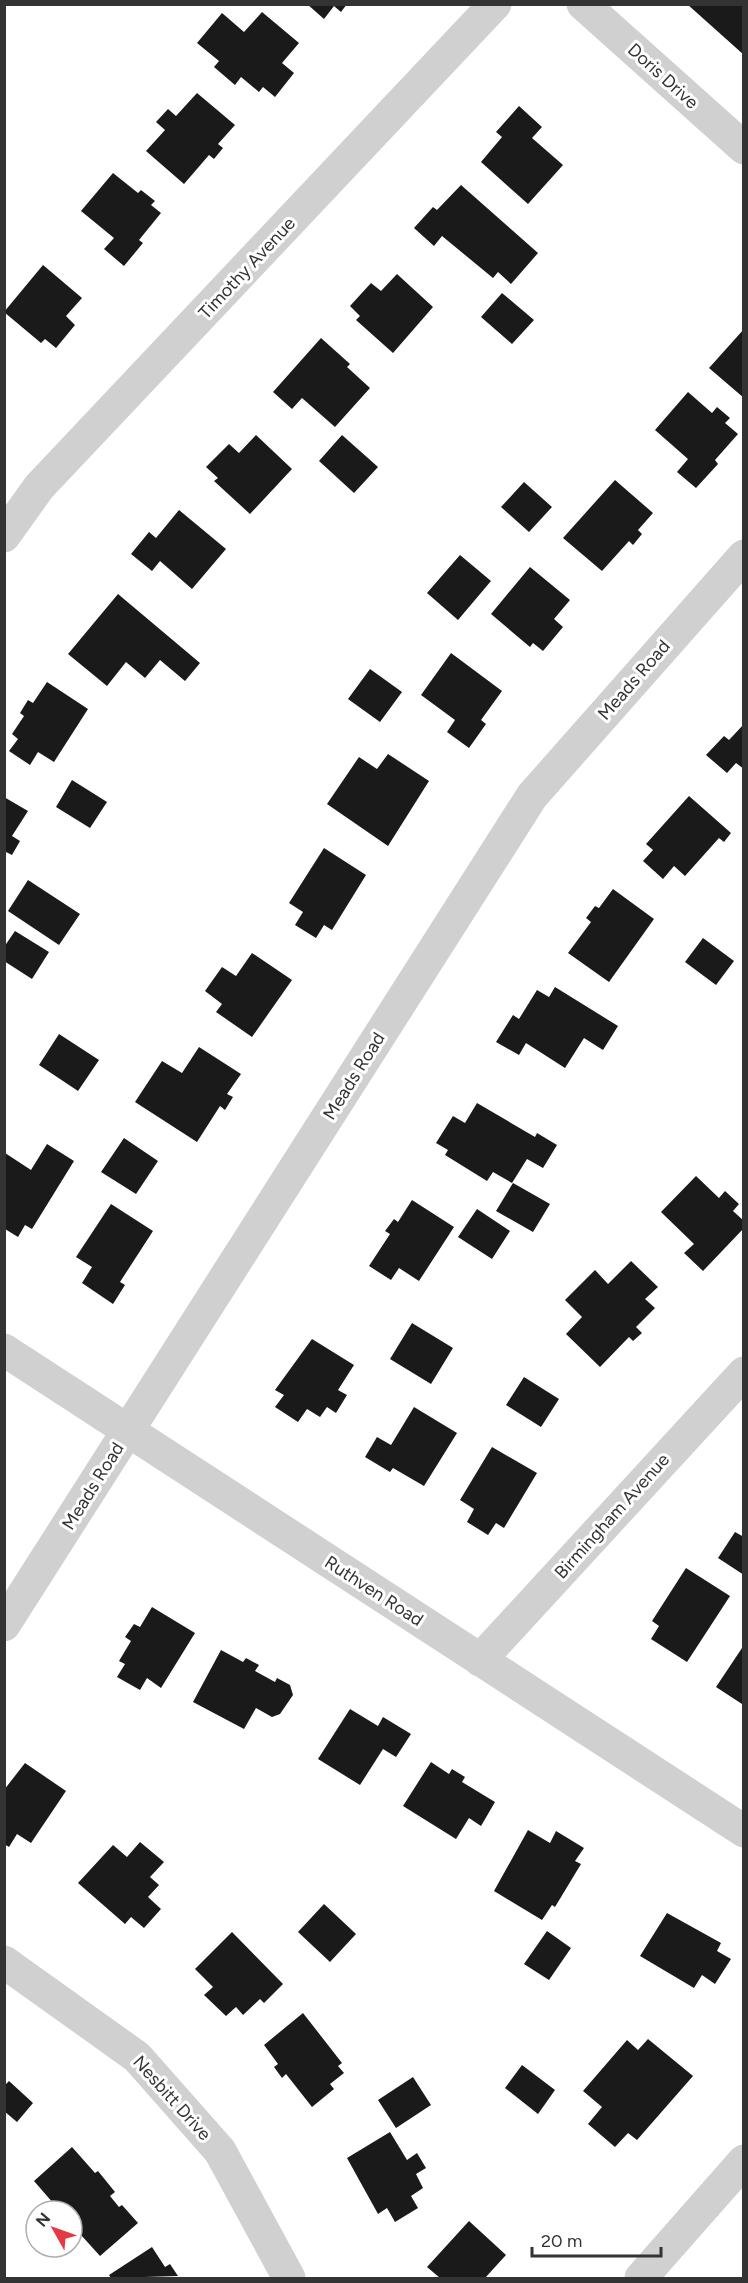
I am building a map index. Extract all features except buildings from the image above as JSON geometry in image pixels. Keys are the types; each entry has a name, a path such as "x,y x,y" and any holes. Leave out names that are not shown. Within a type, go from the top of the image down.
{"street":[{"name":"Timothy Avenue","path":"4,536 39,487 495,4"},
{"name":"Doris Drive","path":"583,4 744,148"},
{"name":"Meads Road","path":"4,1625 532,796 744,556"},
{"name":"Ruthven Road","path":"4,1350 744,1832"},
{"name":"Birmingham Avenue","path":"480,1660 744,1373"},
{"name":"Nesbitt Drive","path":"4,1962 137,2057 220,2151 289,2278"},
{"path":"640,2278 744,2161"}]}
